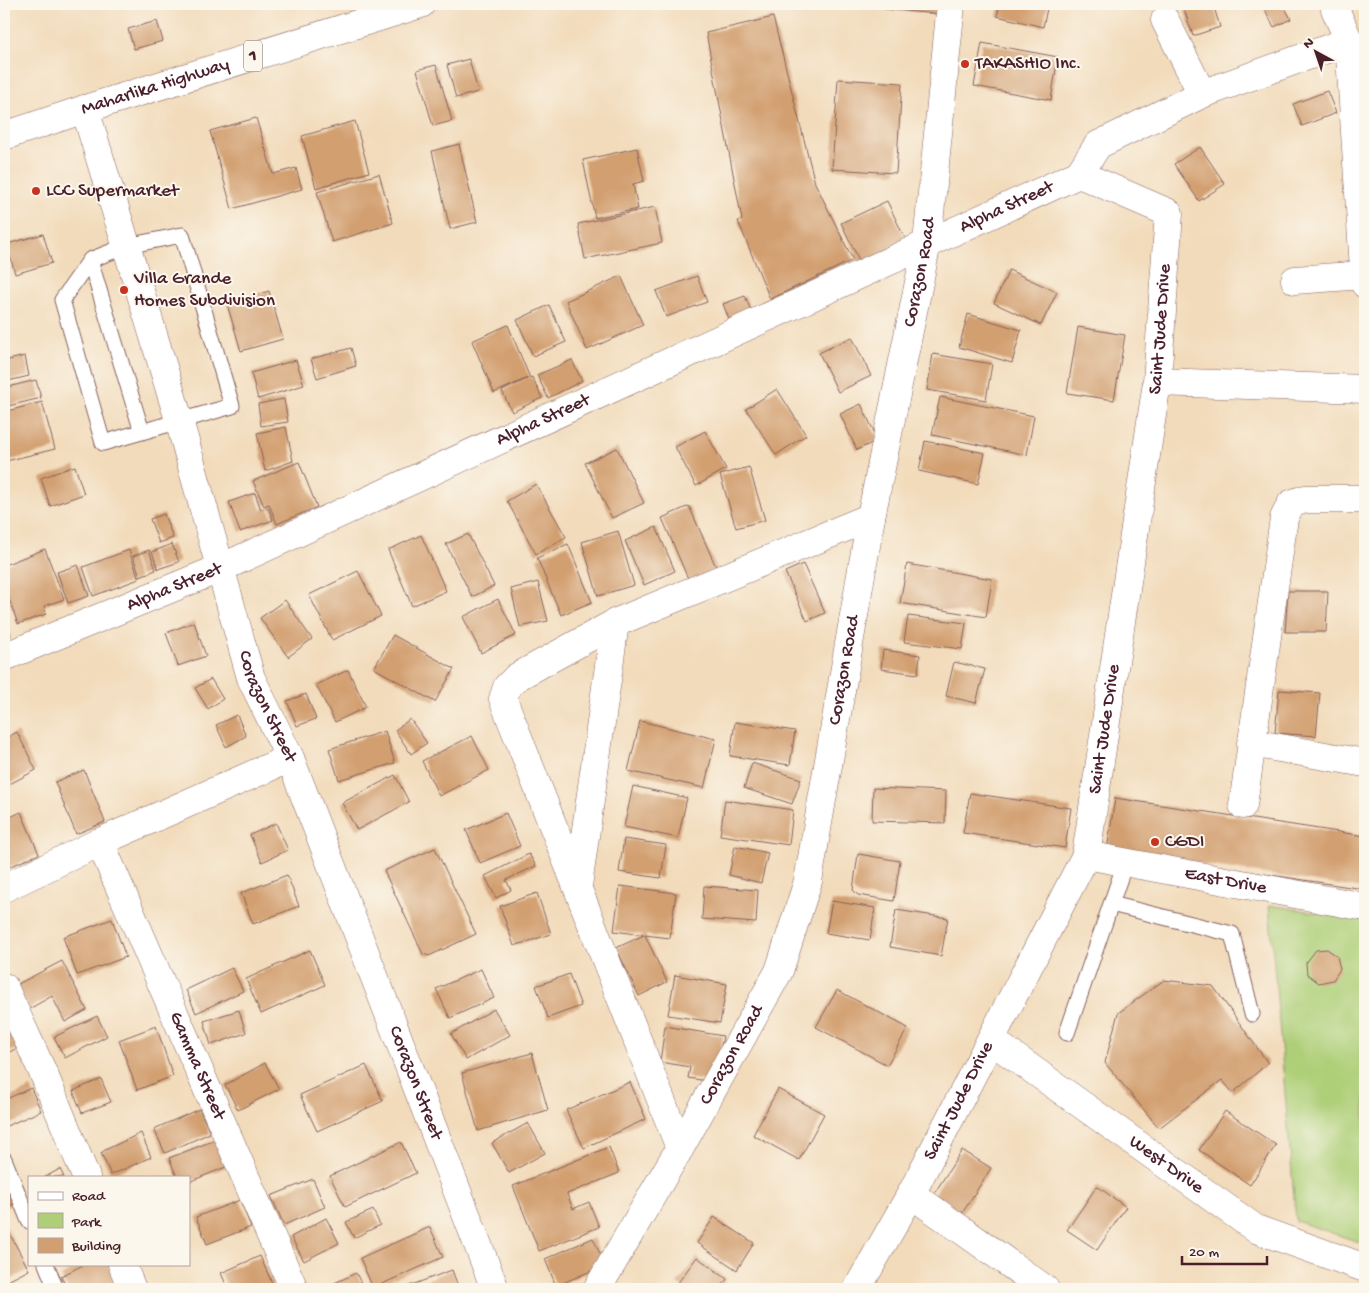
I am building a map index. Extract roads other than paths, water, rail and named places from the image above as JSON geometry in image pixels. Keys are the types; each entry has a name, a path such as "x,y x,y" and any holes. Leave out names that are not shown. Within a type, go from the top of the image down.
{"street":[{"name":"Maharlika Highway","path":"4,136 421,4"},
{"name":"Corazon Road","path":"597,1289 680,1148 779,972 808,881 871,517 927,242 951,4"},
{"path":"1295,280 1365,280 1349,41 1335,9"},
{"path":"1166,20 1202,94"},
{"path":"1079,174 1098,145 1202,94 1349,41"},
{"name":"Corazon Street","path":"85,109 178,420 251,678 290,758 495,1289"},
{"name":"Alpha Street","path":"4,657 221,568 927,242 1079,174"},
{"name":"Saint Jude Drive","path":"857,1289 911,1194 1086,855 1157,382 1169,212 1079,174"},
{"path":"1157,382 1365,389"},
{"path":"1243,805 1284,518 1291,504 1305,499 1365,499"},
{"path":"680,1148 503,699 507,687 517,677 615,622 871,517"},
{"path":"578,888 615,622"},
{"path":"1252,743 1365,763"},
{"path":"4,888 100,842 290,758"},
{"name":"Gamma Street","path":"100,842 294,1289"},
{"name":"East Drive","path":"1086,855 1365,906"},
{"path":"4,988 45,1077 86,1176"},
{"name":"West Drive","path":"991,1040 1256,1229 1359,1266"},
{"path":"911,1194 1045,1289"},
{"path":"123,1266 132,1289"}],"lane":[{"path":"182,235 232,406 103,443 62,300 90,260 126,246 182,235"},
{"path":"90,260 142,432"},
{"path":"1067,1033 1125,862"},
{"path":"1111,904 1232,934 1252,1014"},
{"path":"4,1159 28,1219"},
{"path":"47,1266 56,1289"}],"place":[{"name":"TAKASHIO Inc.","path":"965,64"},
{"name":"LCC Supermarket","path":"36,191"},
{"name":"Villa Grande Homes Subdivision","path":"124,290"},
{"name":"CGDI","path":"1155,842"}]}
